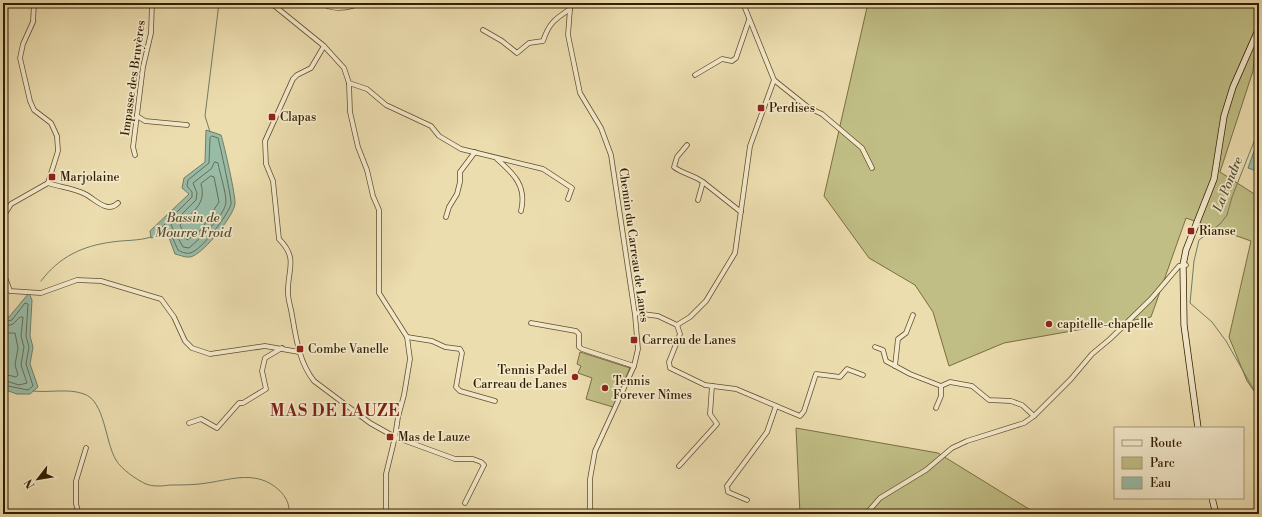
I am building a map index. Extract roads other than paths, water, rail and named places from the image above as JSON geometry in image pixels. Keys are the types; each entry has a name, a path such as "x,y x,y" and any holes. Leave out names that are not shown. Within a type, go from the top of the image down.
{"main road":[{"path":"1198,427 1184,325 1182,295 1184,268 1190,242 1215,175 1224,116 1233,87 1259,28"},
{"path":"1212,499 1216,514"}],"street":[{"path":"3,217 11,204 48,183 58,151 57,136 51,123 34,110 30,101 20,58 23,44 33,22 34,3"},
{"name":"Impasse des Bruyères","path":"135,156 134,147 137,116 143,67 151,33 152,3"},
{"path":"271,3 324,46 344,68 349,83 350,112 356,140 367,170 373,196 379,210 379,293 407,337 410,359 404,395 398,417 396,437 386,474 386,514"},
{"path":"322,3 328,7 350,8 358,3"},
{"name":"Chemin du Carreau de Lanes","path":"572,3 570,9 568,35 580,93 601,128 611,155 635,313 638,349 634,366 595,451 590,479 590,514"},
{"path":"743,3 774,80 809,108 822,114 862,148 872,168"},
{"path":"483,30 502,41 517,53 528,44 543,41 547,28 554,20 570,9"},
{"path":"695,75 722,59 732,61 736,58 749,20"},
{"path":"324,46 311,68 297,75 293,79 264,141 266,164 273,181 279,239 286,246 292,260 288,294 299,352 308,373 321,388 370,423 396,437 455,459 473,459 481,462 484,465 479,472 465,503"},
{"path":"677,324 690,317 706,301 735,253 750,146 774,80"},
{"path":"349,83 367,89 386,105 431,126 439,136 461,149 543,169 572,188 568,199"},
{"path":"137,116 145,120 187,125"},
{"path":"687,145 676,157 674,167 680,172 693,175 741,212"},
{"path":"446,217 449,207 457,194 460,182 460,172 475,152"},
{"path":"497,158 516,175 523,200 521,210"},
{"path":"698,200 703,182"},
{"path":"48,183 85,194 94,201 108,207 118,204"},
{"path":"866,514 880,498 926,470 952,448 967,441 1024,423 1034,416 1072,379 1092,354 1110,339 1151,299 1179,266 1184,268"},
{"path":"3,272 10,291 41,293 77,280 86,279 102,281 157,297 161,299 174,317 185,341 192,348 210,354 266,346 299,352"},
{"path":"635,313 658,316 677,324"},
{"path":"896,366 898,339 906,333 913,315"},
{"path":"531,323 576,331 580,334 579,347 582,349 634,366"},
{"path":"677,324 680,334 668,365 693,380 712,386 736,389 800,416 804,411 816,374 840,377 847,369 863,375"},
{"path":"407,337 432,341 445,347 460,350 462,352 456,386 460,391 495,402"},
{"path":"875,347 883,350 885,359 910,374 941,386 950,382 972,386 989,400 1011,401 1022,405 1034,416"},
{"path":"189,423 201,419 217,428 239,403 243,403 266,389 262,371 265,358 282,348"},
{"path":"679,466 717,424 710,414 712,386"},
{"path":"936,408 941,396 941,386"},
{"path":"747,500 732,495 728,492 727,486 764,437 776,406"},
{"path":"79,514 76,504 76,481 86,448"}],"water":[{"name":"Bassin de Mourre Froid","path":"206,130 221,135 232,181 235,204 224,225 211,241 198,253 191,257 186,257 175,254 168,235 151,238 150,231 189,194 182,188 184,178 205,162"},
{"path":"1259,148 1259,172 1248,168 1254,151 1258,152"},
{"path":"29,293 32,300 30,336 33,347 30,364 38,387 30,394 17,394 3,389 3,319 9,317"}],"waterway":[{"path":"210,132 205,116 219,3"},
{"name":"La Pondre","path":"1259,129 1232,197 1227,215 1220,224 1199,240 1194,261 1190,303 1212,322 1226,341 1259,399"},
{"path":"41,281 55,265 81,250 91,246 117,241 151,237"},
{"path":"33,391 72,391 84,394 91,398 100,413 112,452 116,460 130,474 146,484 152,486 193,485 235,478 253,478 271,484 279,490 287,501 289,514"}],"place":[{"name":"Perdises","path":"761,108"},
{"name":"Clapas","path":"272,117"},
{"name":"Marjolaine","path":"52,177"},
{"name":"Rianse","path":"1191,231"},
{"name":"capitelle-chapelle","path":"1049,324"},
{"name":"Carreau de Lanes","path":"634,340"},
{"name":"Combe Vanelle","path":"300,349"},
{"name":"Tennis Padel Carreau de Lanes","path":"575,377"},
{"name":"Tennis Forever Nîmes","path":"605,388"},
{"name":"Mas de Lauze","path":"390,437"}],"district":[{"name":"MAS DE LAUZE","path":"335,410"}]}
